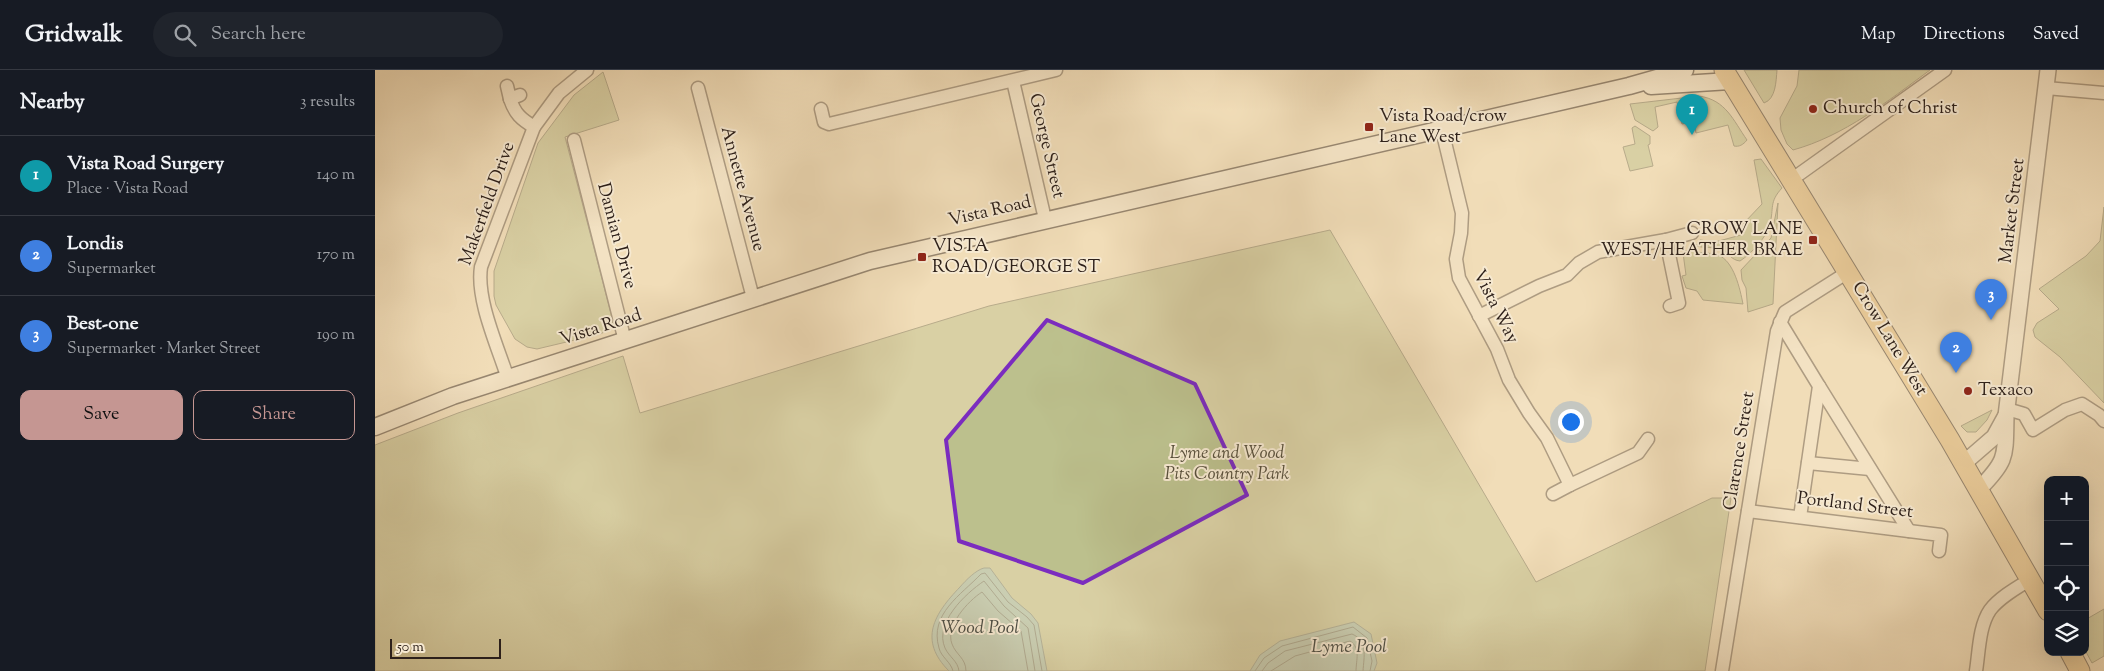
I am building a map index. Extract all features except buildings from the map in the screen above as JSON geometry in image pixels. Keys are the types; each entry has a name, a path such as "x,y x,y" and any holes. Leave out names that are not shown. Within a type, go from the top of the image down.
{"main road":[{"path":"1629,86 1648,75 1665,70"},
{"name":"Vista Road","path":"375,427 453,396 870,261 1045,219 1442,130 1629,86 1685,70"},
{"name":"Vista Road","path":"1629,86 1727,76"},
{"name":"Crow Lane West","path":"1727,76 1964,463 2044,603"},
{"path":"2072,656 2080,671"}],"street":[{"name":"Makerfield Drive","path":"508,379 481,298 479,277 481,267 534,128 559,93 587,70"},
{"path":"821,109 824,122 829,124 1057,70"},
{"path":"1791,180 1945,70"},
{"name":"Market Street","path":"1979,489 1994,474 2003,461 2006,412 2048,70"},
{"name":"George Street","path":"1013,80 1045,219"},
{"name":"Makerfield Drive","path":"507,86 515,97 514,110 520,119 534,128"},
{"name":"Annette Avenue","path":"698,88 753,298"},
{"path":"2046,88 2104,93"},
{"name":"Vista Way","path":"1442,130 1463,213 1456,269 1497,349 1509,380 1547,438 1570,485"},
{"name":"Damian Drive","path":"574,140 625,341"},
{"path":"1479,316 1539,286 1567,275 1579,263 1598,252 1666,240 1692,233"},
{"path":"1666,240 1679,303"},
{"path":"1848,272 1785,312 1780,322 1909,531"},
{"name":"Clarence Street","path":"1723,671 1777,331 1780,322"},
{"path":"1800,517 1819,386"},
{"path":"2006,412 2024,414 2033,430 2065,410 2083,404 2099,415 2104,421"},
{"name":"Market Street","path":"1964,463 1994,437 2006,412"},
{"path":"1553,494 1638,452 1648,439"},
{"path":"1808,463 1870,469"},
{"name":"Portland Street","path":"1748,512 1941,535 1939,551"},
{"path":"1976,671 1983,629 1990,610 2031,579"}],"highlighted area":[{"path":"1047,320 1195,384 1247,495 1083,583 959,541 946,440"}],"green space":[{"path":"1744,70 1777,70 1775,89 1768,101 1764,103"},
{"path":"1799,70 1930,70 1848,127 1812,144 1793,150 1787,144 1781,130 1780,118 1797,86"},
{"path":"603,72 619,120 565,137 613,321 611,329 600,334 537,349 527,347 515,339 496,305 494,271 538,143 574,95"},
{"path":"1699,96 1708,98 1722,106 1747,140 1739,146 1734,146 1728,125 1696,133 1695,128 1687,123 1682,124 1677,102 1655,107 1658,127 1653,131 1635,120 1630,104"},
{"path":"1635,126 1650,136 1650,144 1648,145 1653,166 1630,171 1623,147 1635,144 1632,128"},
{"path":"1761,159 1782,188 1775,197 1770,224 1762,240 1754,250 1740,261 1723,250 1694,245 1700,244 1700,240 1715,242 1744,233 1743,224 1762,204 1754,160"},
{"path":"1778,203 1773,304 1748,312 1746,288 1742,280 1741,270 1771,238"},
{"path":"2104,207 2104,403 2060,357 2035,337 2033,330 2037,323 2059,309 2039,289 2086,256 2100,241"},
{"name":"Lyme and Wood Pits Country Park","path":"1330,230 1536,582 1712,498 1731,498 1705,671 375,671 375,445 458,413 623,356 640,413 989,306"},
{"path":"1691,250 1718,255 1724,258 1735,276 1743,304 1703,300 1697,291 1686,288 1682,276 1686,275 1683,253 1684,251"},
{"path":"1992,410 1987,420 1976,432 1967,432 1961,426"},
{"path":"2104,609 2104,656 2092,663 2088,656 2089,618"}],"water":[{"name":"Wood Pool","path":"984,568 990,568 1012,598 1031,614 1038,623 1047,671 949,671 940,660 934,649 932,638 933,627 937,617 965,581 974,573"},
{"name":"Lyme Pool","path":"1354,622 1371,634 1377,663 1374,671 1250,671 1260,655 1280,641"}],"place":[{"name":"Church of Christ","path":"1813,109"},
{"name":"Vista Road/crow Lane West","path":"1369,127"},
{"name":"Vista Road Surgery","path":"1692,135"},
{"name":"CROW LANE WEST/HEATHER BRAE","path":"1813,240"},
{"name":"VISTA ROAD/GEORGE ST","path":"922,257"},
{"name":"Best-one","path":"1991,320"},
{"name":"Londis","path":"1956,373"},
{"name":"Texaco","path":"1968,391"}]}
